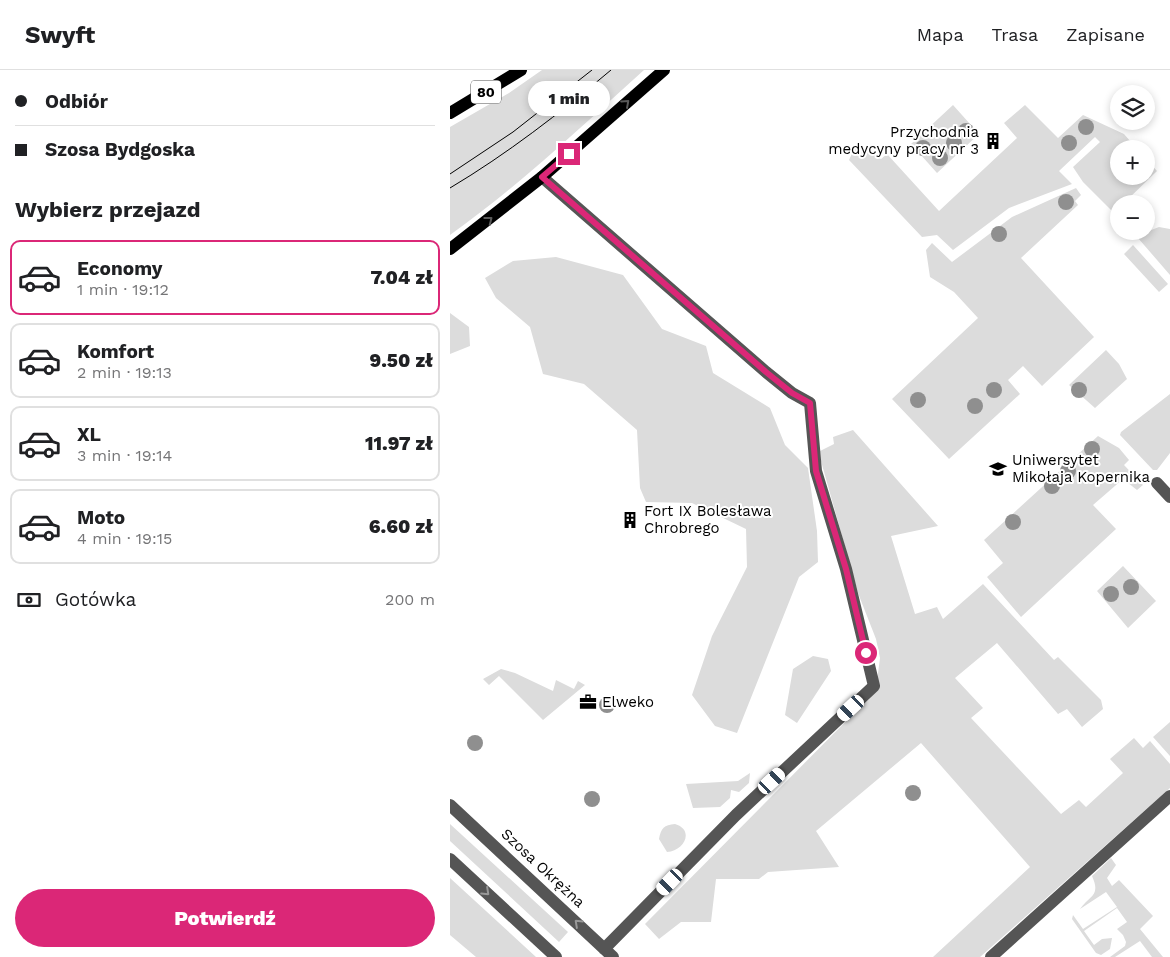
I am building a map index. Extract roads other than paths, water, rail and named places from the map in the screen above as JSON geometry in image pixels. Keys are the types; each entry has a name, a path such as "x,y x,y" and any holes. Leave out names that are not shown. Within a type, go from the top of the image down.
{"main road":[{"name":"80","path":"450,113 521,70"},
{"path":"450,249 542,177 664,70"}],"street":[{"path":"542,177 785,388 810,403 816,471 846,569 874,686 736,815 608,953"},
{"path":"1156,483 1170,498"},
{"path":"991,957 1170,796"},
{"name":"Szosa Okrężna","path":"450,805 608,953"},
{"path":"450,859 556,957"}],"tram line":[{"path":"450,174 513,132 592,70"},
{"path":"450,188 533,132 611,70"}],"place":[{"name":"Przychodnia medycyny pracy nr 3","path":"993,141"},
{"name":"Uniwersytet Mikołaja Kopernika","path":"998,469"},
{"name":"Fort IX Bolesława Chrobrego","path":"630,520"},
{"name":"Elweko","path":"588,702"}]}
